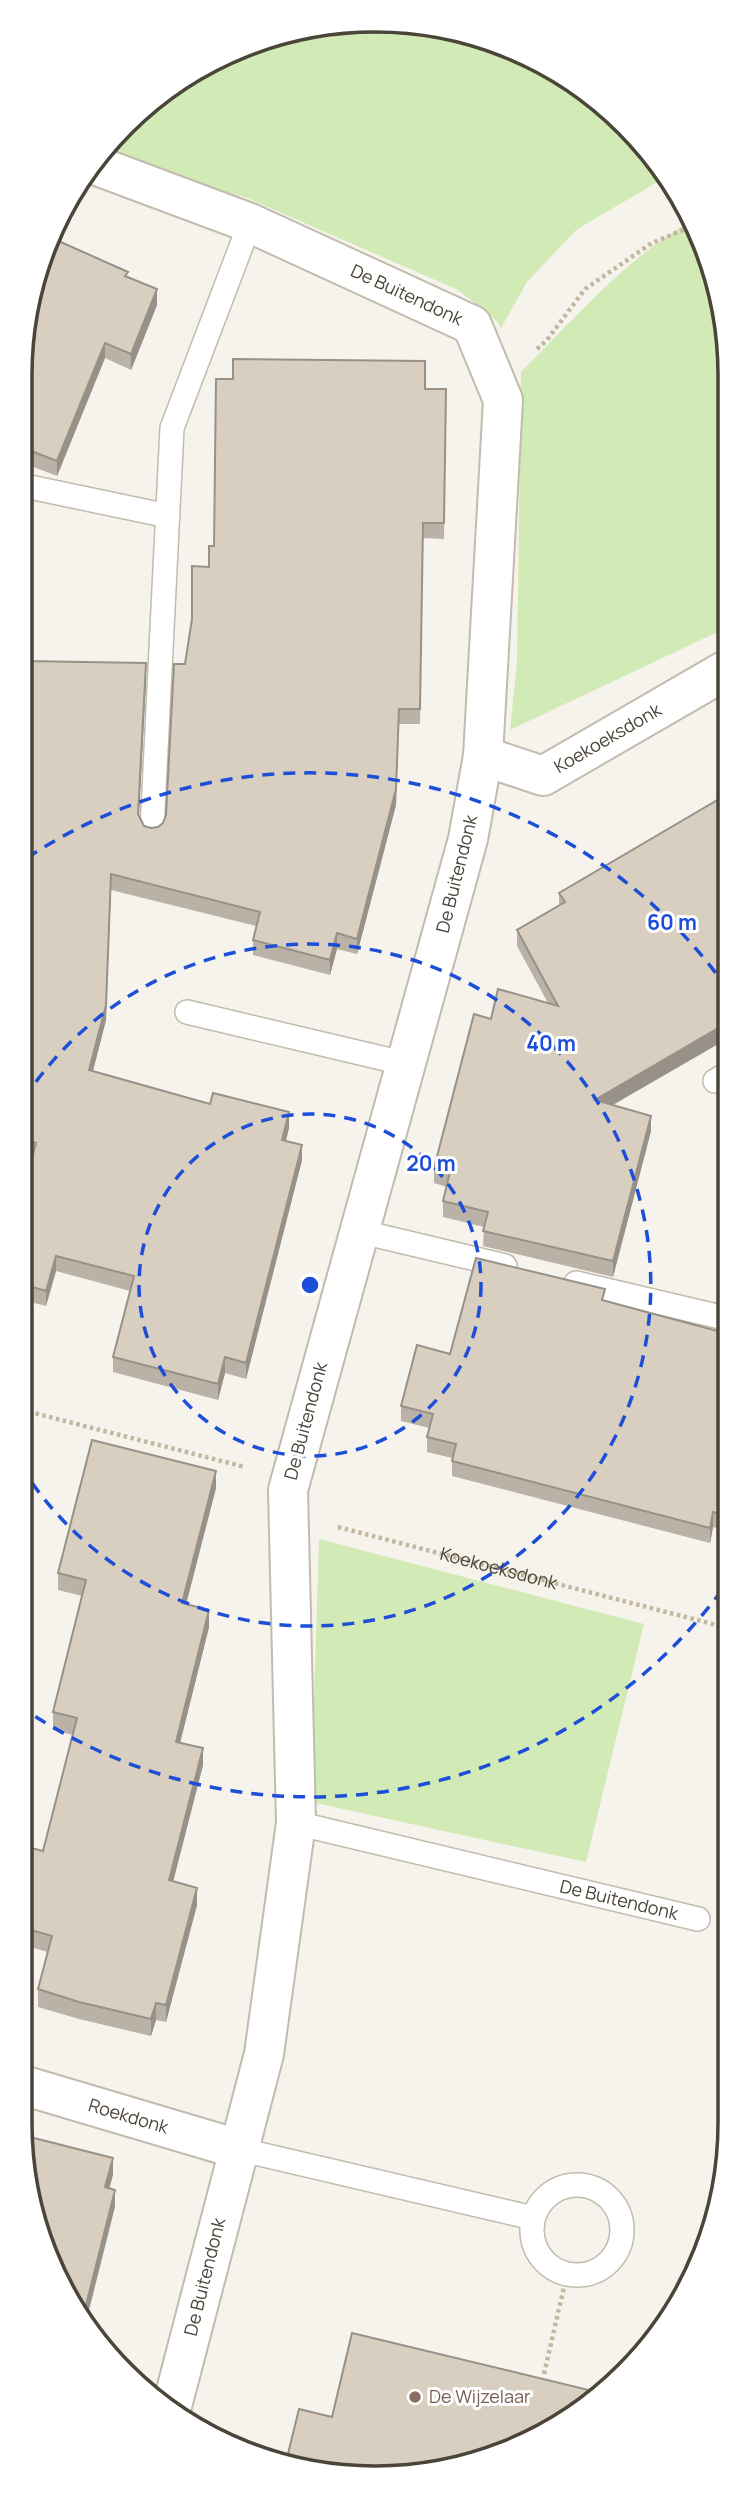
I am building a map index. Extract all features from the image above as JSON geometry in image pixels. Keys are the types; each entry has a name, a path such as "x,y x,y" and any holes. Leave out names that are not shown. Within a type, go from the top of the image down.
{"street":[{"name":"De Buitendonk","path":"101,167 250,223 472,326 502,400 483,756 468,839 288,1490 296,1823 264,2054 173,2400"},
{"name":"Koekoeksdonk","path":"483,756 543,776 718,675"},
{"name":"Roekdonk","path":"32,2088 238,2149"}],"lane":[{"path":"152,830 172,428 250,223"},
{"path":"32,487 168,516"},
{"path":"187,1012 407,1064"},
{"path":"358,1231 521,1270"},
{"path":"548,1276 718,1316"},
{"name":"De Buitendonk","path":"296,1823 698,1919"},
{"path":"238,2149 533,2218"},
{"path":"582,2185 601,2192 616,2208 622,2227 619,2248 607,2264 588,2275 567,2274 550,2267 538,2254 532,2236 533,2218 544,2200 561,2188 582,2185"}],"path":[{"path":"493,376 520,363 547,340 585,289 652,243 685,229"},
{"name":"Koekoeksdonk","path":"32,1413 242,1466 288,1490 319,1522 718,1625"},
{"path":"544,2375 567,2274"}],"green space":[{"path":"352,32 397,32 441,38 485,50 526,67 565,89 601,117 632,148 658,182 576,230 527,282 501,328 497,321 458,290 245,197 104,163 148,117 203,77 243,58 286,43"},
{"path":"683,226 706,286 715,330 718,374 718,632 510,730 517,662 521,372 624,270"},
{"path":"319,1539 644,1624 586,1862 311,1802"}],"building":[{"path":"59,241 128,272 125,276 157,289 131,354 105,343 57,461 32,451 32,352 43,286"},
{"path":"233,359 425,361 425,389 446,389 444,523 423,523 420,709 399,709 396,789 357,939 337,933 330,960 253,940 260,912 111,874 106,1005 89,1070 210,1104 213,1093 289,1112 282,1140 302,1145 246,1363 225,1357 218,1384 113,1357 134,1276 56,1256 46,1291 32,1287 32,1158 36,1143 32,1142 32,661 146,663 138,814 144,826 158,827 166,815 174,664 185,664 192,619 192,566 209,567 209,546 214,546 216,379 233,379"},
{"path":"718,800 718,1028 595,1100 651,1116 613,1261 483,1231 488,1212 443,1201 450,1172 434,1168 474,1014 491,1019 498,989 558,1006 517,930 565,902 559,893"},
{"path":"476,1258 605,1289 602,1300 718,1331 718,1513 713,1512 710,1528 452,1461 456,1444 427,1437 433,1414 401,1406 417,1345 450,1354"},
{"path":"92,1440 216,1471 182,1603 209,1610 176,1742 203,1748 169,1880 197,1888 166,2005 156,2003 151,2019 38,1989 52,1936 32,1930 32,1848 43,1851 77,1718 53,1712 86,1580 58,1573"},
{"path":"32,2138 113,2158 105,2187 115,2190 85,2307 58,2254 43,2211 34,2167"},
{"path":"352,2333 589,2390 565,2408 526,2430 485,2447 441,2459 374,2466 330,2463 288,2454 299,2409 332,2417"}],"place":[{"name":"De Wijzelaar","path":"415,2397"}]}
